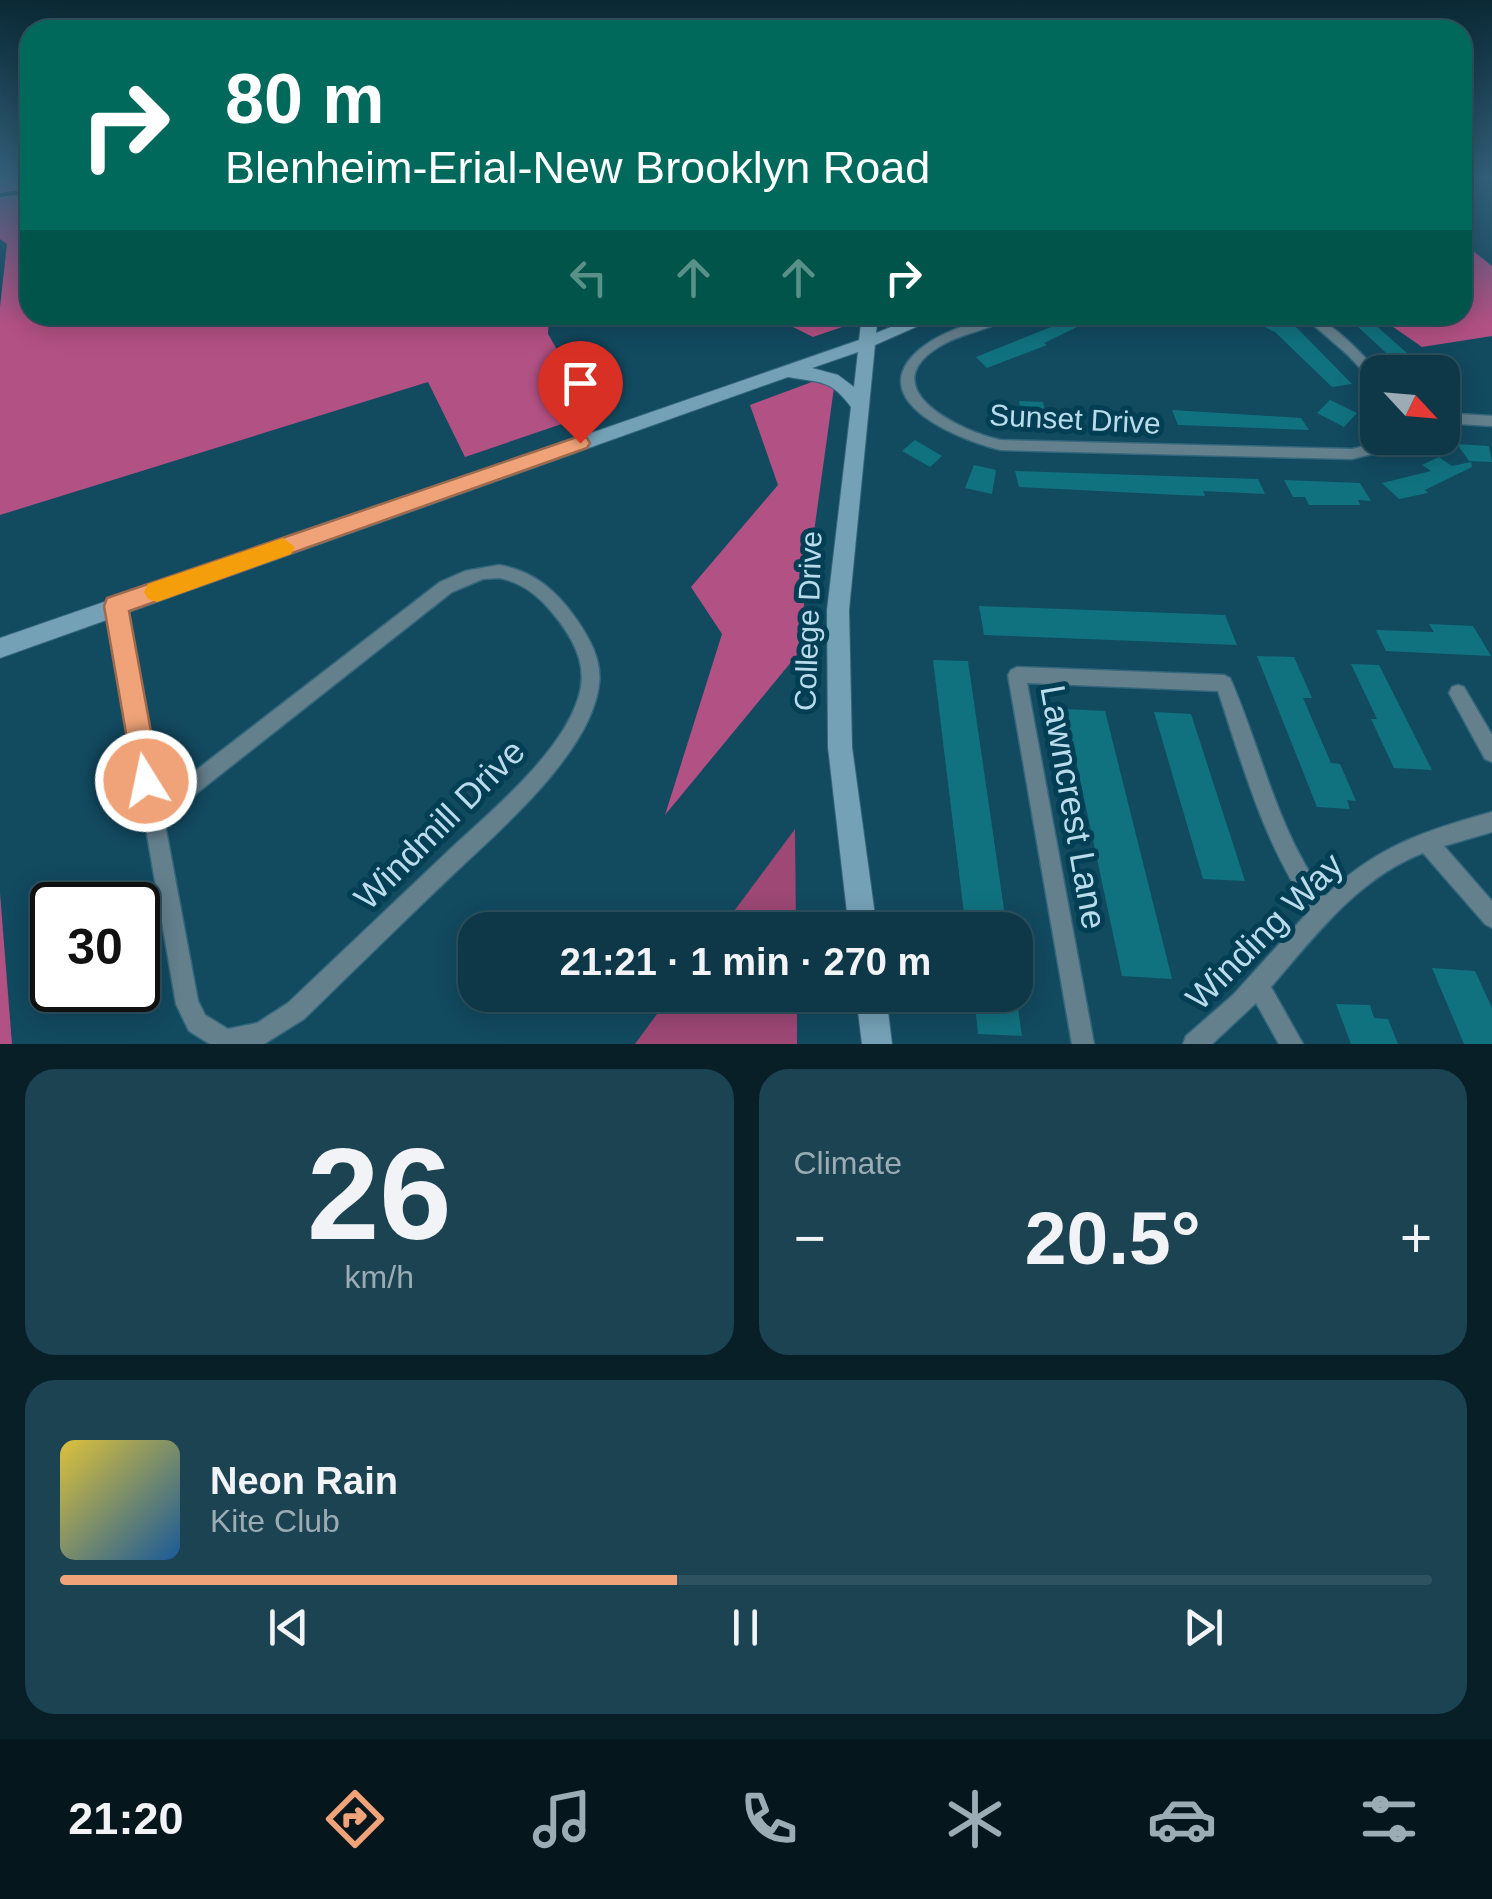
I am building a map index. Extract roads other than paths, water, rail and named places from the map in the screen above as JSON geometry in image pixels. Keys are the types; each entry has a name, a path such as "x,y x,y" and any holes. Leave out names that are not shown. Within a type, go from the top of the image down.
{"main road":[{"name":"College Drive","path":"861,912 840,747 838,610 869,325"},
{"path":"0,648 910,325"},
{"path":"758,380 794,373 826,375 842,382 859,406"},
{"path":"873,1012 877,1044"}],"street":[{"name":"Sunset Drive","path":"986,325 925,352 911,370 909,384 917,402 940,424 968,438 1001,445 1360,452"},
{"path":"1320,325 1360,360"},
{"path":"1460,419 1492,421"},
{"name":"Windmill Drive","path":"116,606 152,816 187,1004 196,1023 226,1041 262,1034 296,1011 539,778 581,713 593,668 584,642 547,590 513,573 478,572 462,578 152,816"},
{"name":"Lawncrest Lane","path":"1083,1044 1017,674 1224,684 1279,838 1301,880 1324,911"},
{"path":"1458,693 1492,753"},
{"name":"Winding Way","path":"1194,1044 1258,986 1324,911 1372,869 1427,842 1492,822"},
{"path":"1427,842 1492,917"},
{"path":"1258,986 1292,1044"}]}
